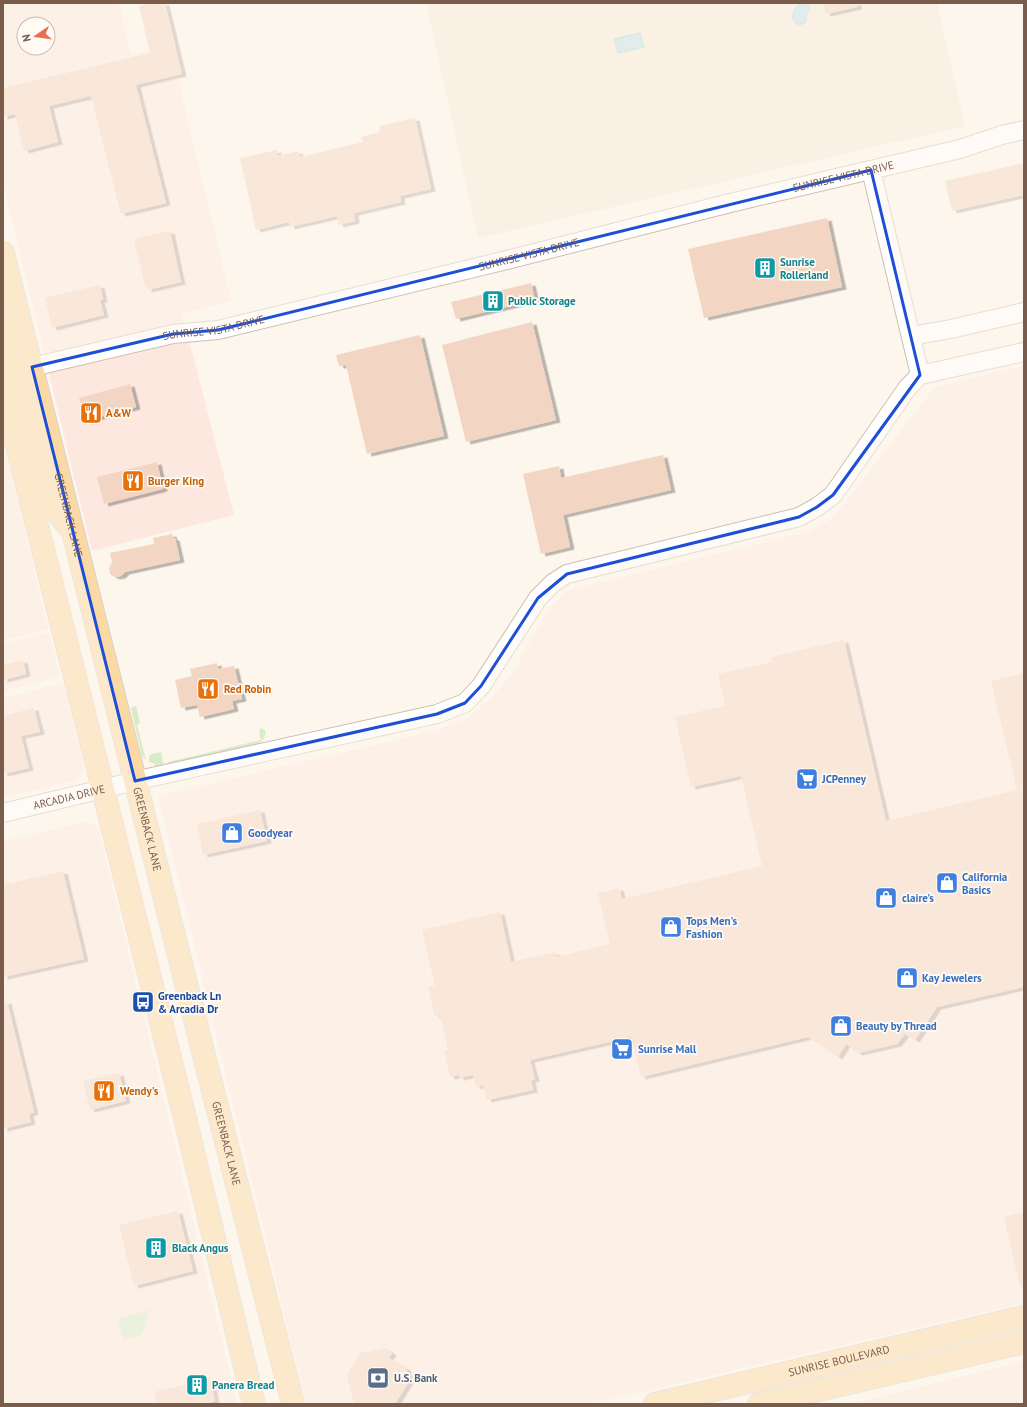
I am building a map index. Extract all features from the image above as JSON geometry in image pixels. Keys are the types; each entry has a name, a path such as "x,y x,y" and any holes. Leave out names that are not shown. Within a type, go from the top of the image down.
{"main road":[{"name":"GREENBACK LANE","path":"3,253 225,1140 293,1404"},
{"path":"3,322 11,354 21,364 32,367"},
{"path":"3,372 16,379 22,395 49,502 73,532"},
{"path":"3,390 184,1114 254,1404"},
{"path":"184,1114 209,1075"},
{"path":"184,1114 225,1140"},
{"name":"SUNRISE BOULEVARD","path":"655,1404 1024,1317"},
{"path":"759,1404 1024,1342"}],"street":[{"name":"SUNRISE VISTA DRIVE","path":"32,367 173,334 218,330 960,149 1002,135 1024,130"},
{"path":"871,170 920,374 1024,352"},
{"path":"911,336 952,329 1024,312"},
{"name":"ARCADIA DRIVE","path":"3,813 135,781 437,714 465,703 481,686 538,598 553,583 567,574 799,517 817,507 833,495 908,387 920,374"}],"highlighted area":[{"path":"871,170 920,375 833,495 817,507 799,517 567,574 538,598 481,686 465,703 437,714 135,781 32,367 173,334 218,330"}],"shaded area":[{"path":"5,3 119,3 131,55 176,44 184,76 3,118 3,4"},
{"path":"426,3 937,3 965,126 478,238"},
{"path":"178,79 231,301 182,313 234,515 92,551 3,183 3,118"},
{"name":"Sunrise Mall","path":"1024,366 1024,1303 589,1404 306,1404 158,796 435,731 468,718 492,697 511,675 549,609 568,590 808,532 832,519 935,387"},
{"path":"3,439 48,629 3,640"},
{"path":"49,633 60,677 3,691 3,643"},
{"path":"63,683 84,770 77,780 3,798 3,698"},
{"path":"85,822 98,826 237,1404 3,1404 3,841"},
{"path":"1024,1361 1024,1404 850,1404"}],"green space":[{"path":"136,706 140,723 137,725 146,760 142,756 131,708"},
{"path":"261,728 265,730 265,736 258,744 168,765 168,762 261,740 259,731"},
{"path":"161,752 164,766 155,767 155,764 149,762 149,755"},
{"path":"150,1310 142,1335 123,1340 117,1319"}],"water":[{"path":"800,3 807,3 810,8 806,14 806,22 800,25 794,21 793,15 795,8"},
{"path":"640,33 644,47 618,53 614,39"}],"building":[{"path":"150,3 165,3 182,74 136,85 166,203 121,214 91,96 49,106 58,142 24,151 15,114 3,117 3,88 150,53 139,6"},
{"path":"823,3 857,3 857,7 826,14"},
{"path":"415,118 431,189 400,196 401,202 354,213 355,221 339,225 337,216 290,227 289,222 256,230 240,158 277,150 278,156 298,151 300,157 363,142 361,137 380,132 379,126"},
{"path":"1024,163 1024,195 952,211 945,181"},
{"name":"Sunrise Rollerland","path":"827,218 842,287 704,318 688,249"},
{"path":"170,231 181,282 147,290 134,242 137,241 136,238"},
{"name":"Public Storage","path":"531,283 535,300 456,319 451,302"},
{"path":"100,285 103,300 100,300 104,315 52,328 45,298"},
{"path":"532,322 556,420 466,442 442,345"},
{"path":"420,335 444,436 367,454 346,365 339,366 336,355"},
{"path":"130,384 136,407 85,421 79,398"},
{"path":"663,455 671,490 563,515 570,547 541,554 523,474 559,466 561,478"},
{"path":"157,462 163,489 104,504 97,477"},
{"path":"172,534 173,538 175,538 180,560 125,572 121,576 115,577 110,574 109,568 112,562 110,553 154,544 153,538"},
{"name":"Sunrise Mall","path":"844,640 886,821 1017,790 991,681 1024,673 1024,987 937,1007 915,1040 905,1034 897,1044 858,1053 846,1044 838,1057 808,1037 641,1077 631,1037 530,1060 535,1079 531,1080 533,1090 487,1100 483,1085 476,1087 473,1075 459,1078 459,1075 450,1077 444,1051 448,1050 440,1015 435,1016 428,987 435,986 422,930 500,912 511,962 555,952 556,957 610,944 598,893 619,888 622,899 762,866 741,776 691,787 675,717 725,706 718,674 772,662 771,657"},
{"path":"23,660 26,674 3,680 3,665"},
{"name":"Red Robin","path":"217,663 218,669 234,666 242,699 232,701 234,709 200,717 197,705 181,708 175,680 192,676 190,669"},
{"path":"34,708 40,732 21,736 29,768 3,774 3,716"},
{"name":"Goodyear","path":"260,810 267,841 203,855 197,824"},
{"path":"63,871 84,959 3,977 3,885"},
{"path":"7,1001 34,1112 29,1114 31,1122 3,1129 3,1002"},
{"name":"Wendy's","path":"119,1073 126,1101 90,1110 83,1081"},
{"name":"Black Angus","path":"178,1211 193,1271 134,1286 119,1225"},
{"path":"1024,1212 1024,1286 1020,1287 1004,1217"},
{"name":"U.S. Bank","path":"385,1348 392,1353 389,1358 406,1368 409,1381 395,1404 354,1404 347,1375 361,1351 365,1353"},
{"name":"Panera Bread","path":"210,1378 215,1401 204,1404 157,1404 154,1392"}],"place":[{"name":"Sunrise Rollerland","path":"765,268"},
{"name":"Public Storage","path":"493,301"},
{"name":"A&W","path":"91,413"},
{"name":"Burger King","path":"133,481"},
{"name":"Red Robin","path":"208,689"},
{"name":"JCPenney","path":"807,779"},
{"name":"Goodyear","path":"232,833"},
{"name":"California Basics","path":"947,883"},
{"name":"claire's","path":"886,898"},
{"name":"Tops Men's Fashion","path":"671,927"},
{"name":"Kay Jewelers","path":"907,978"},
{"name":"Greenback Ln & Arcadia Dr","path":"143,1002"},
{"name":"Beauty by Thread","path":"841,1026"},
{"name":"Sunrise Mall","path":"622,1049"},
{"name":"Wendy's","path":"104,1091"},
{"name":"Black Angus","path":"156,1248"},
{"name":"U.S. Bank","path":"378,1378"},
{"name":"Panera Bread","path":"197,1385"}]}
